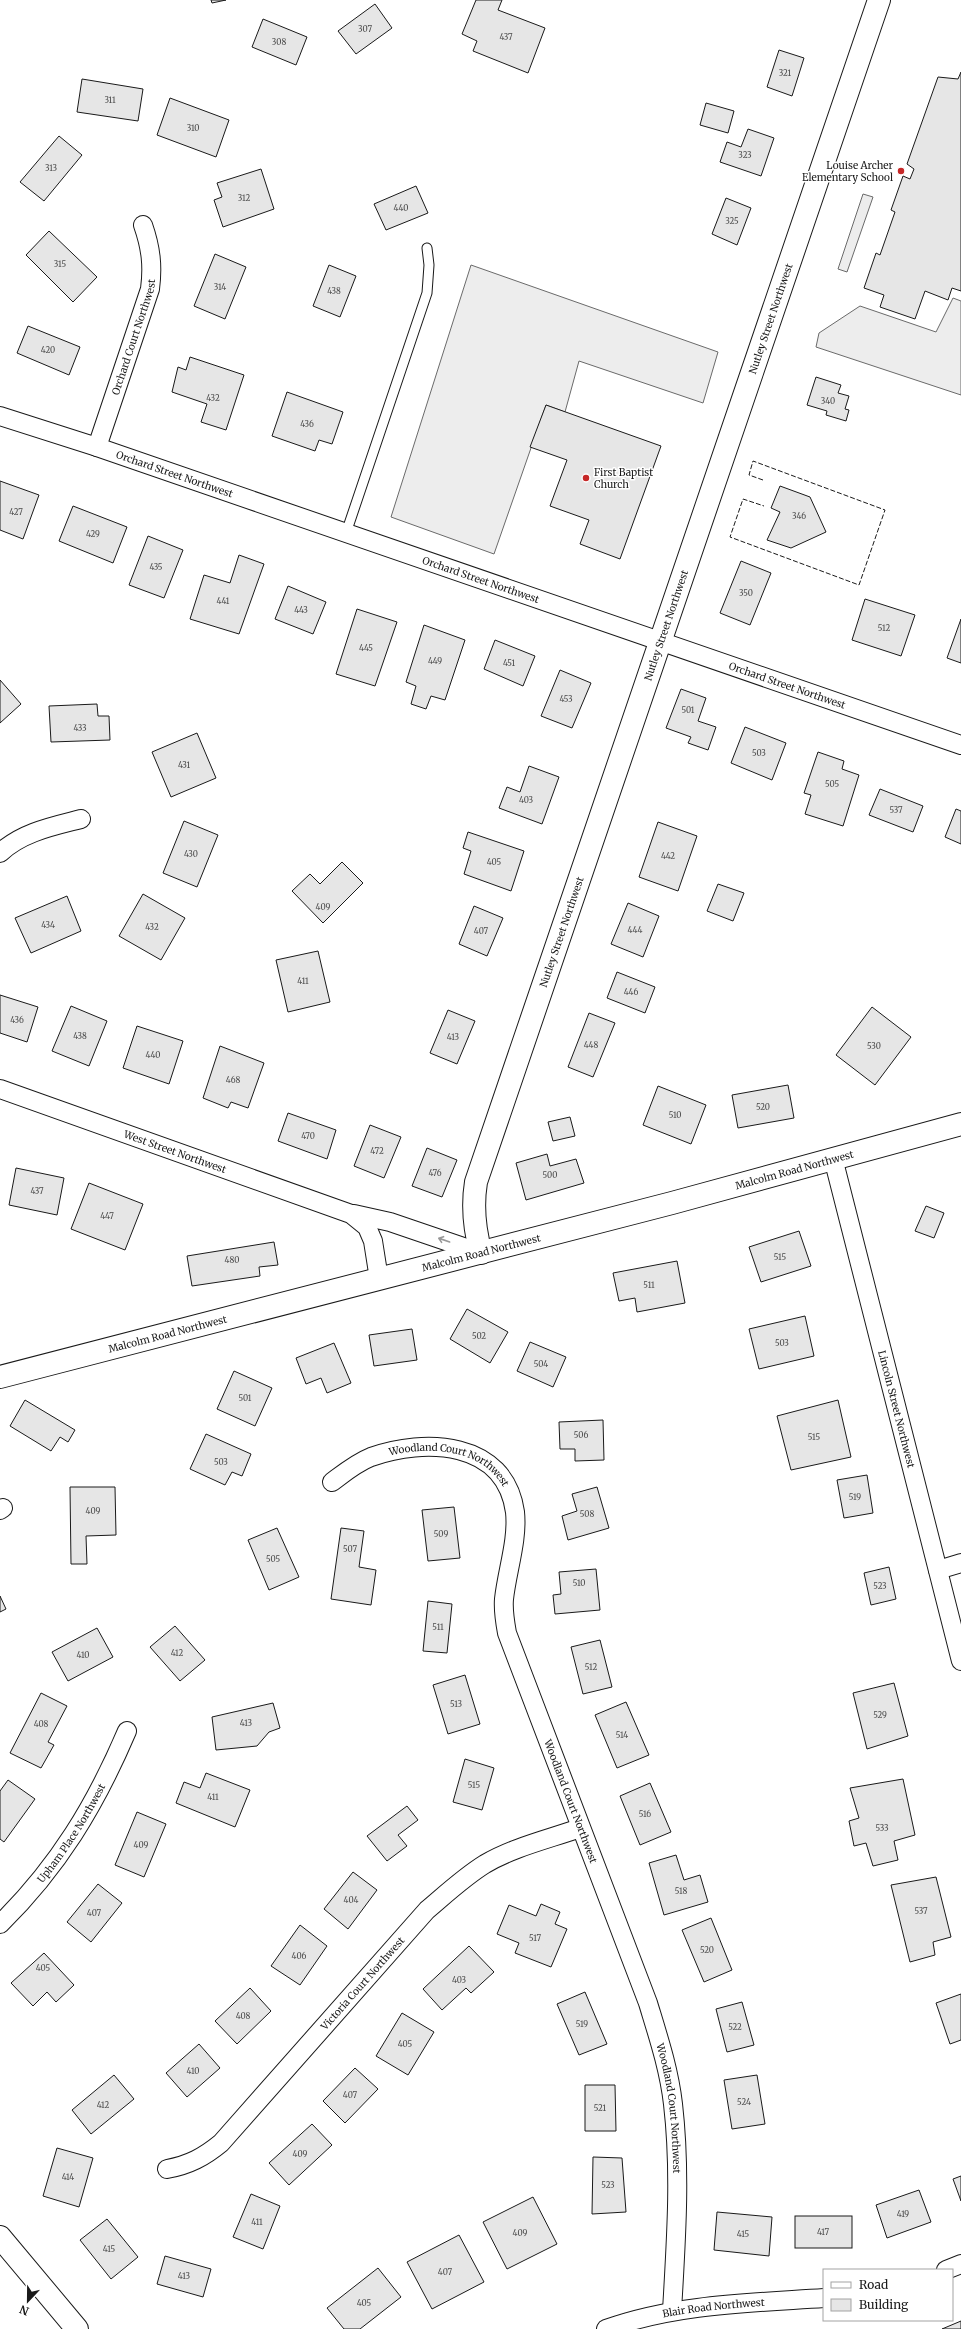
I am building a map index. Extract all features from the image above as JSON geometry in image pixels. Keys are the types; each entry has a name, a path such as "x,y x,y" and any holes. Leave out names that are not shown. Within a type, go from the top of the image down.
{"street":[{"name":"Nutley Street Northwest","path":"481,1253 474,1230 472,1207 476,1182 879,0"},
{"name":"Orchard Court Northwest","path":"97,446 150,289 152,267 150,245 143,225"},
{"name":"Orchard Street Northwest","path":"0,416 97,446 961,745"},
{"path":"0,853 23,837 46,828 81,819"},
{"name":"West Street Northwest","path":"0,1089 351,1214 390,1222 481,1253"},
{"name":"Malcolm Road Northwest","path":"0,1377 672,1203 961,1124"},
{"name":"Lincoln Street Northwest","path":"833,1158 961,1661"},
{"name":"West Street Northwest","path":"351,1214 367,1227 373,1242 379,1279"},
{"name":"Woodland Court Northwest","path":"332,1482 352,1467 369,1458 392,1450 439,1446 467,1452 486,1462 500,1476 509,1492 515,1512 514,1533 504,1600 506,1633 648,2003 663,2050 673,2102 678,2157 678,2208 672,2311"},
{"path":"938,1570 961,1563"},
{"name":"Upham Place Northwest","path":"0,1924 22,1903 54,1864 83,1821 108,1775 126,1731"},
{"name":"Victoria Court Northwest","path":"167,2169 187,2165 206,2156 221,2143 427,1910 459,1882 486,1863 526,1846 580,1828"},
{"path":"0,2237 77,2329"},
{"path":"948,2269 961,2264"},
{"name":"Blair Road Northwest","path":"606,2329 629,2321 672,2311 698,2307 823,2298"}],"lane":[{"path":"346,533 426,293 429,265 427,248"}],"shaded area":[{"path":"863,194 873,197 847,272 838,269"},
{"path":"471,265 718,352 703,403 579,361 565,412 546,405 494,554 391,517"},
{"path":"953,298 961,301 961,395 816,347 819,333 860,306 936,332"}],"building":[{"path":"211,0 226,0 212,3"},
{"path":"476,0 502,0 498,10 545,28 528,73 473,51 477,41 462,34"},
{"path":"375,4 392,28 356,54 338,31"},
{"path":"263,19 307,37 296,65 252,47"},
{"path":"779,50 804,58 792,96 767,87"},
{"path":"961,72 961,291 952,288 948,300 925,291 915,319 880,307 884,295 864,288 876,253 880,255 895,212 891,210 903,176 910,179 914,169 907,164 938,77 958,79"},
{"path":"82,79 143,89 138,121 77,112"},
{"path":"170,98 229,120 216,157 157,135"},
{"path":"706,103 734,111 728,133 700,125"},
{"path":"748,129 774,138 761,176 720,162 727,142 741,147"},
{"path":"59,136 82,155 44,201 20,182"},
{"path":"261,169 274,209 223,227 214,200 222,197 217,183"},
{"path":"416,186 428,213 386,230 374,204"},
{"path":"726,198 751,208 737,245 712,234"},
{"path":"49,231 97,277 73,302 26,255"},
{"path":"215,254 246,267 225,319 194,306"},
{"path":"329,265 356,276 340,317 313,306"},
{"path":"28,326 80,347 69,375 17,353"},
{"path":"190,357 244,375 226,430 201,422 207,404 172,392 178,367 186,370"},
{"path":"816,377 841,385 838,393 849,396 845,409 849,410 846,421 826,415 827,411 807,405"},
{"path":"287,392 343,412 332,444 319,440 315,451 272,436"},
{"path":"546,405 661,446 620,559 580,544 589,520 550,506 567,460 530,447"},
{"path":"0,481 39,495 23,539 0,530"},
{"path":"780,486 810,497 826,532 791,548 767,540 780,512 771,508"},
{"path":"73,506 127,527 113,563 59,541"},
{"path":"148,536 183,550 164,598 129,585"},
{"path":"239,555 264,564 239,634 190,619 204,575 230,583"},
{"path":"741,561 771,573 750,625 720,613"},
{"path":"288,586 326,602 313,634 275,619"},
{"path":"865,599 915,615 901,656 852,640"},
{"path":"357,609 397,622 375,686 336,674"},
{"path":"961,619 961,663 947,658"},
{"path":"424,625 465,640 445,700 431,696 426,709 411,704 416,686 406,682"},
{"path":"495,640 535,656 523,686 484,669"},
{"path":"560,670 591,683 572,728 541,716"},
{"path":"0,680 21,704 0,723"},
{"path":"681,689 706,698 698,721 716,727 708,750 688,743 691,737 666,728"},
{"path":"97,704 98,716 109,716 110,740 51,742 49,706"},
{"path":"745,727 786,743 772,780 731,763"},
{"path":"197,733 216,778 171,797 152,752"},
{"path":"818,752 844,761 842,769 859,775 843,826 805,814 811,795 804,793"},
{"path":"529,766 559,777 542,824 499,808 507,787 520,792"},
{"path":"880,789 923,806 913,832 869,815"},
{"path":"956,809 961,811 961,844 945,837"},
{"path":"184,821 218,835 197,887 163,873"},
{"path":"658,822 697,836 678,891 639,877"},
{"path":"468,832 524,851 511,891 464,874 471,851 463,848"},
{"path":"342,862 363,883 323,923 292,891 310,874 320,884"},
{"path":"718,884 744,893 733,921 707,911"},
{"path":"143,894 185,918 161,960 119,936"},
{"path":"67,896 81,931 31,953 15,918"},
{"path":"628,903 659,916 643,957 611,944"},
{"path":"474,906 503,918 487,956 459,944"},
{"path":"318,951 330,1002 288,1012 276,960"},
{"path":"617,972 655,987 645,1013 607,998"},
{"path":"0,995 38,1007 27,1042 0,1033"},
{"path":"71,1006 107,1021 89,1066 52,1051"},
{"path":"872,1007 911,1037 875,1085 836,1055"},
{"path":"448,1010 475,1021 457,1064 430,1053"},
{"path":"589,1013 615,1023 593,1077 568,1067"},
{"path":"137,1026 183,1041 169,1084 123,1068"},
{"path":"220,1046 264,1063 248,1108 231,1102 228,1108 203,1098"},
{"path":"788,1085 794,1118 738,1128 732,1095"},
{"path":"658,1086 706,1105 691,1144 643,1125"},
{"path":"288,1113 336,1130 327,1159 278,1141"},
{"path":"570,1117 575,1136 553,1141 548,1122"},
{"path":"370,1125 401,1137 384,1178 354,1166"},
{"path":"427,1148 457,1160 442,1197 412,1186"},
{"path":"547,1154 550,1166 576,1159 584,1183 526,1200 516,1163"},
{"path":"16,1168 64,1178 57,1215 9,1205"},
{"path":"89,1183 143,1204 125,1250 71,1229"},
{"path":"926,1206 944,1213 934,1238 915,1231"},
{"path":"799,1231 811,1266 761,1282 749,1247"},
{"path":"274,1242 278,1265 259,1267 260,1276 192,1286 187,1256"},
{"path":"677,1261 685,1303 637,1312 635,1298 619,1301 613,1273"},
{"path":"467,1309 508,1332 490,1363 450,1339"},
{"path":"805,1316 814,1356 759,1369 749,1329"},
{"path":"412,1329 417,1360 374,1366 369,1335"},
{"path":"530,1342 566,1357 553,1387 517,1371"},
{"path":"334,1343 351,1383 327,1393 321,1378 306,1384 296,1358"},
{"path":"234,1371 272,1388 255,1426 217,1409"},
{"path":"25,1400 75,1430 68,1442 60,1437 51,1451 10,1426"},
{"path":"838,1400 851,1457 791,1470 777,1416"},
{"path":"603,1420 604,1460 575,1461 575,1449 560,1449 559,1422"},
{"path":"206,1434 251,1454 242,1476 232,1472 225,1485 190,1469"},
{"path":"867,1475 873,1513 844,1518 837,1480"},
{"path":"70,1487 115,1487 116,1535 86,1536 87,1564 71,1564"},
{"path":"597,1487 609,1528 568,1540 562,1516 577,1511 572,1494"},
{"path":"454,1507 460,1558 428,1561 422,1510"},
{"path":"277,1528 299,1577 269,1590 248,1540"},
{"path":"341,1528 364,1531 359,1567 376,1570 371,1605 331,1599"},
{"path":"889,1567 896,1599 871,1605 864,1573"},
{"path":"596,1569 600,1610 555,1614 553,1595 561,1594 559,1572"},
{"path":"0,1596 6,1609 0,1612"},
{"path":"428,1601 452,1604 447,1653 423,1651"},
{"path":"175,1626 205,1660 180,1681 150,1647"},
{"path":"97,1628 113,1657 68,1681 52,1652"},
{"path":"600,1640 612,1687 583,1694 571,1647"},
{"path":"465,1675 480,1724 448,1734 433,1685"},
{"path":"894,1683 908,1736 867,1749 853,1693"},
{"path":"41,1693 67,1706 48,1742 54,1745 41,1768 10,1753"},
{"path":"626,1702 649,1755 617,1768 595,1715"},
{"path":"273,1703 280,1728 269,1732 257,1746 216,1750 212,1717"},
{"path":"465,1759 494,1768 482,1810 453,1802"},
{"path":"206,1773 250,1790 235,1827 176,1803 184,1782 200,1788"},
{"path":"903,1779 915,1835 894,1841 898,1860 873,1866 866,1843 854,1846 849,1821 859,1818 850,1788"},
{"path":"8,1780 35,1799 4,1842 0,1839 0,1791"},
{"path":"650,1783 671,1832 640,1845 620,1796"},
{"path":"407,1806 418,1820 398,1835 407,1846 387,1861 367,1836"},
{"path":"137,1812 166,1824 144,1877 115,1865"},
{"path":"676,1855 684,1880 700,1875 708,1902 664,1915 649,1863"},
{"path":"353,1872 377,1890 348,1929 324,1909"},
{"path":"936,1877 951,1937 933,1942 935,1955 910,1962 891,1885"},
{"path":"98,1884 122,1903 91,1942 67,1922"},
{"path":"541,1904 560,1912 555,1924 567,1929 551,1967 515,1953 519,1943 497,1934 509,1905 536,1916"},
{"path":"711,1918 732,1970 704,1982 682,1930"},
{"path":"300,1925 327,1946 300,1985 271,1966"},
{"path":"469,1946 494,1972 471,1993 466,1988 442,2010 423,1989"},
{"path":"44,1953 74,1985 56,2002 47,1992 33,2006 11,1983"},
{"path":"250,1988 271,2011 237,2044 215,2021"},
{"path":"585,1992 607,2044 579,2055 557,2004"},
{"path":"961,1994 961,2040 950,2044 936,2003"},
{"path":"742,2002 754,2045 727,2052 716,2009"},
{"path":"402,2013 434,2032 408,2075 376,2056"},
{"path":"199,2044 220,2068 187,2097 166,2073"},
{"path":"355,2068 378,2089 345,2123 323,2101"},
{"path":"114,2075 134,2099 91,2134 72,2110"},
{"path":"757,2075 765,2124 732,2129 724,2080"},
{"path":"585,2085 615,2085 616,2131 585,2131"},
{"path":"312,2124 332,2145 289,2185 269,2163"},
{"path":"57,2148 93,2158 79,2207 43,2196"},
{"path":"593,2157 622,2158 626,2212 592,2214"},
{"path":"961,2176 961,2201 953,2179"},
{"path":"919,2190 931,2222 887,2238 876,2205"},
{"path":"251,2194 280,2206 263,2249 233,2237"},
{"path":"533,2197 557,2244 507,2269 483,2222"},
{"path":"717,2212 772,2217 769,2256 714,2250"},
{"path":"795,2216 852,2216 852,2248 795,2248"},
{"path":"107,2219 138,2257 111,2279 80,2240"},
{"path":"459,2235 484,2282 432,2309 407,2262"},
{"path":"165,2256 211,2269 203,2297 157,2284"},
{"path":"378,2268 401,2297 360,2329 344,2329 327,2308"},
{"path":"961,2321 961,2329 942,2329"}],"fence":[{"path":"763,480 749,475 753,461 885,510 859,585 730,537 743,499 764,506"}],"place":[{"name":"Louise Archer Elementary School","path":"901,171"},
{"name":"First Baptist Church","path":"586,478"}]}
